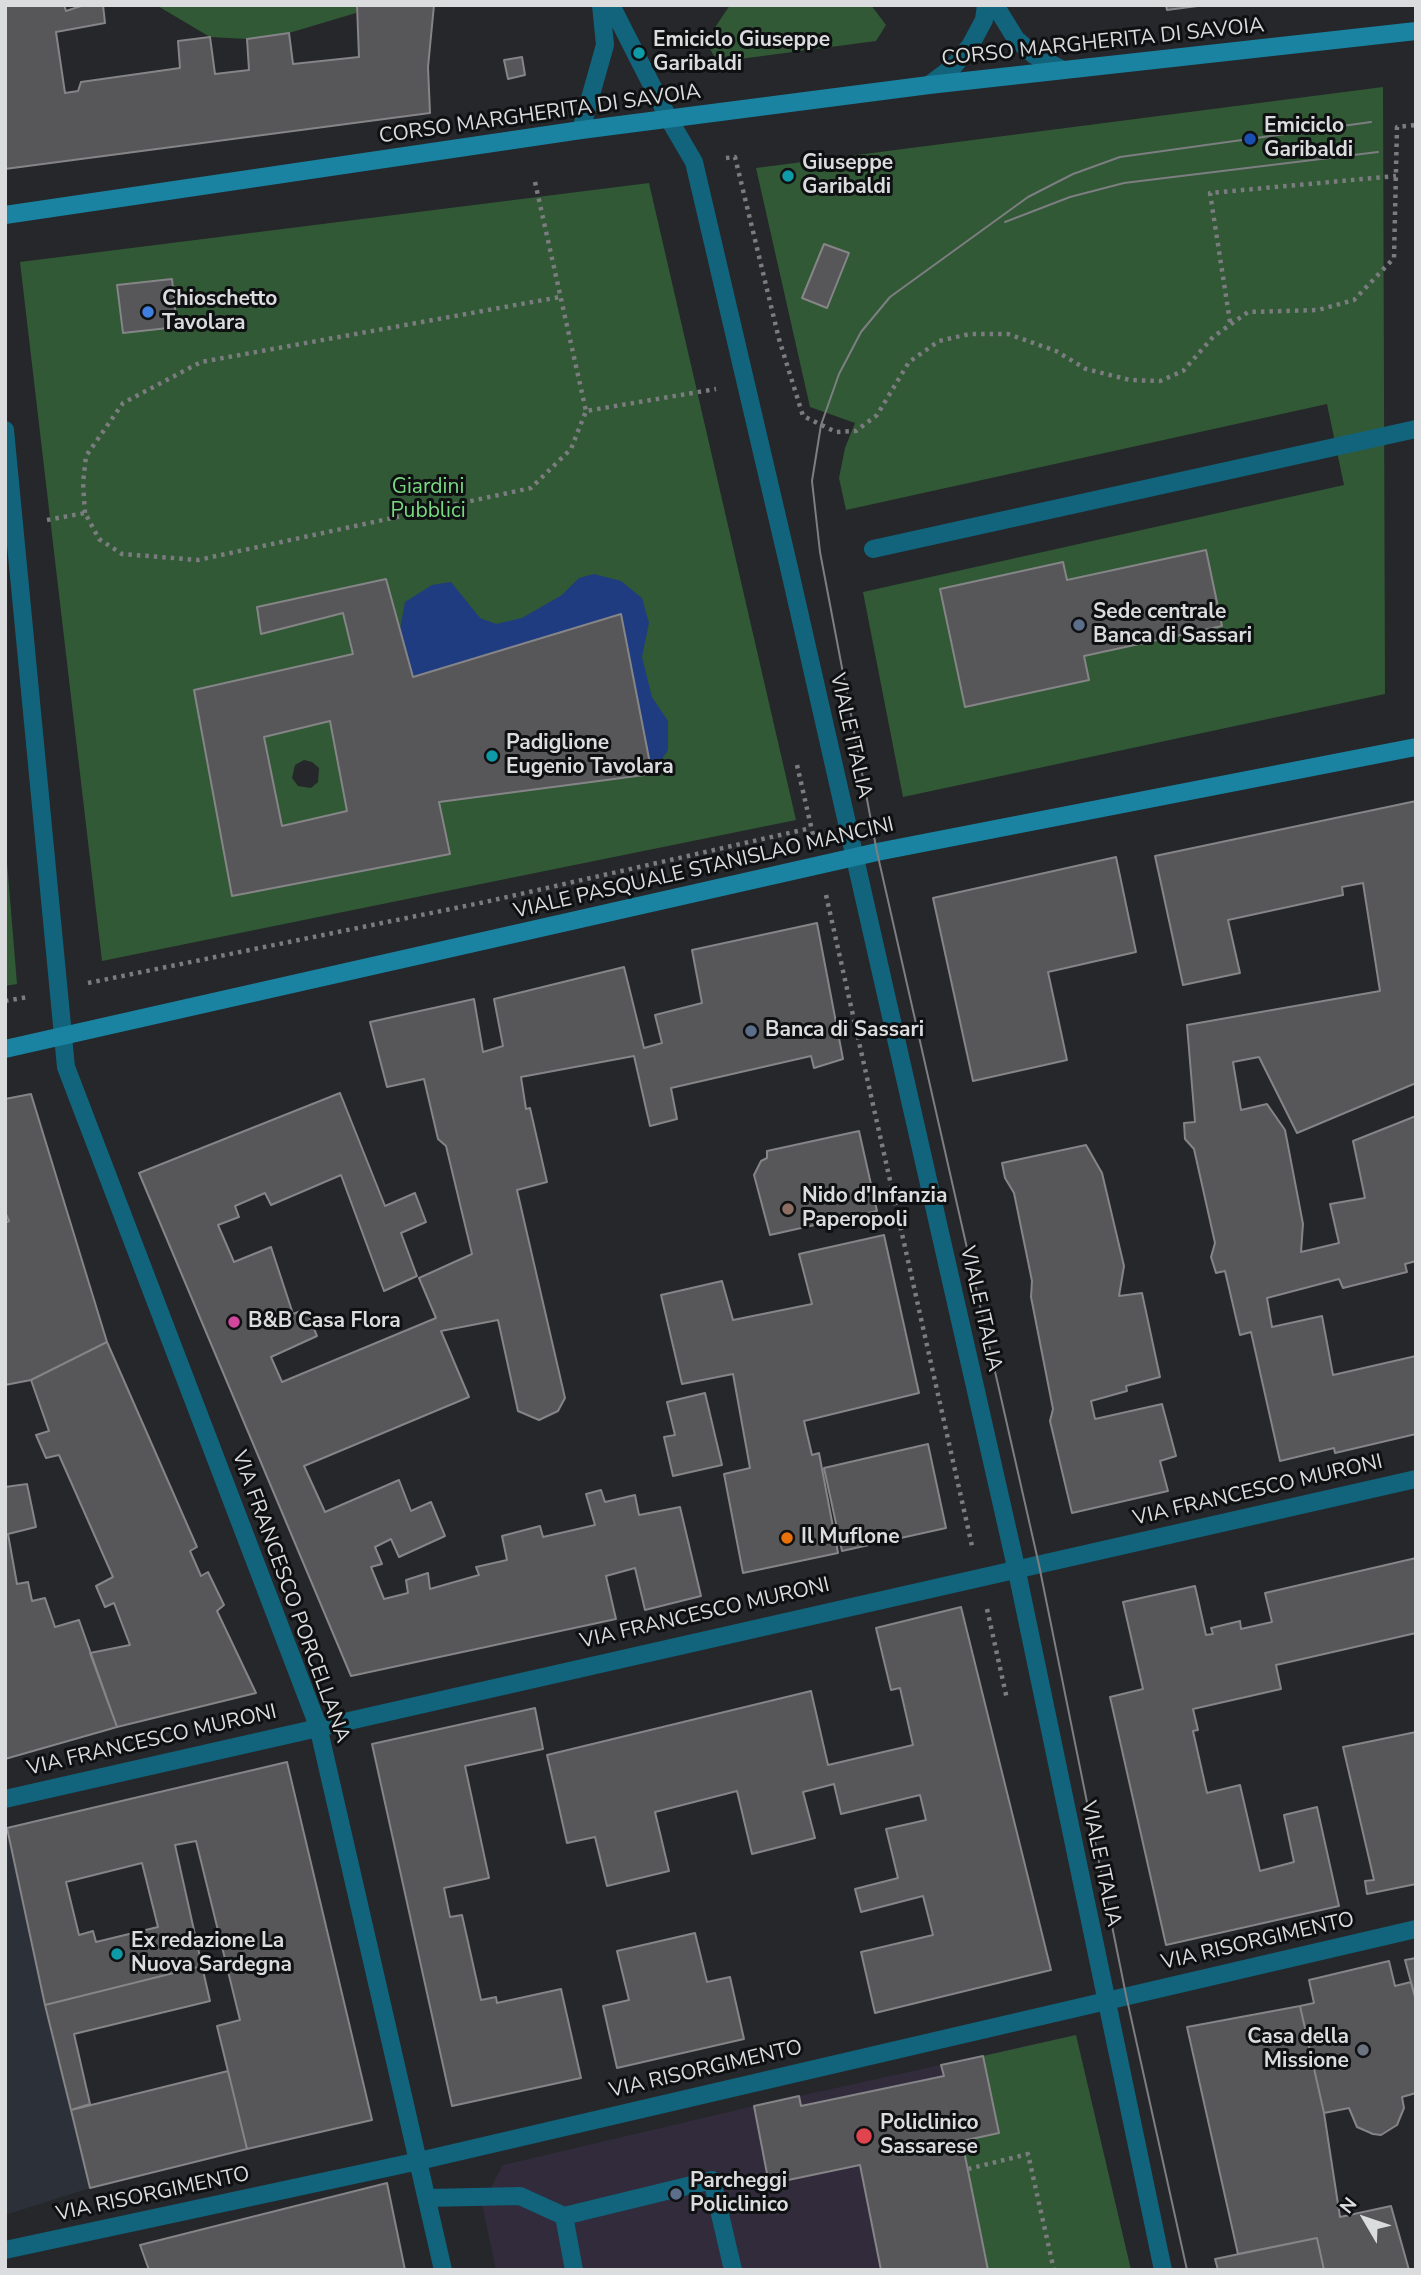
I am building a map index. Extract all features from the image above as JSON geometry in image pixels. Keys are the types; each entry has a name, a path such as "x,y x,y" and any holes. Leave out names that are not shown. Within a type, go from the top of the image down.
{"main road":[{"name":"CORSO MARGHERITA DI SAVOIA","path":"5,215 581,130 670,121 929,85 1416,31"},
{"name":"VIALE PASQUALE STANISLAO MANCINI","path":"5,1049 853,858 1416,747"}],"street":[{"path":"581,130 605,45 601,5"},
{"path":"611,5 670,121"},
{"path":"929,85 953,67 970,46 984,20 986,5"},
{"path":"995,5 1016,39 1034,55 1063,70"},
{"name":"VIALE ITALIA","path":"670,121 694,162 745,382 1016,1567 1163,2270"},
{"path":"873,549 1416,429"},
{"name":"VIA FRANCESCO PORCELLANA","path":"5,430 66,1067 318,1726 443,2270"},
{"name":"VIA FRANCESCO MURONI","path":"5,1799 1016,1567 1039,1565 1416,1479"},
{"name":"VIA RISORGIMENTO","path":"5,2250 419,2161 1416,1929"},
{"path":"427,2198 520,2196 564,2216 712,2180 733,2270"},
{"path":"564,2216 574,2270"}],"path":[{"path":"836,432 856,431 877,415 909,362 939,341 970,334 1008,334 1056,351 1086,369 1130,380 1160,381 1183,371 1230,322 1248,312 1318,310 1354,299 1394,258 1397,127 1416,124"},
{"path":"1230,322 1210,193 1396,176"},
{"path":"535,182 586,411 571,449 531,488 198,559 122,554 99,539 85,513 83,483 86,456 123,403 201,362 560,297"},
{"path":"586,411 745,382"},
{"path":"15,526 85,513"},
{"path":"5,1001 485,902 811,828"},
{"path":"968,2169 1028,2154 1054,2270"}],"shaded area":[{"path":"7,1828 90,2188 5,2215 5,1829"},
{"name":"Policlinico Sassarese","path":"1076,2035 1131,2270 496,2270 482,2204 503,2165"}],"green space":[{"path":"156,5 357,5 356,13 289,33 247,39 210,37"},
{"path":"730,5 871,5 886,25 876,41 717,62 706,41"},
{"path":"1383,87 1385,694 903,797 863,592 1344,485 1327,404 846,510 839,478 845,448 855,423 810,407 756,168","holes":["1206,550 1084,656 1089,680 965,707 940,589 1063,562 1067,580"]},
{"name":"Giardini Pubblici","path":"649,183 796,820 102,961 20,262","holes":["304,760 319,768 318,782 311,788 298,786 292,778 295,765"]},
{"path":"5,838 17,984 5,986"},
{"path":"1076,2035 1131,2270 988,2270 962,2141 999,2133 983,2056"}],"water":[{"path":"594,574 621,581 642,598 649,623 642,657 652,697 668,721 668,750 652,774 621,614 413,677 400,629 405,602 432,585 451,582 480,618 496,624 522,618 562,595 579,578"}],"building":[{"path":"5,5 64,5 66,11 84,5 103,5 105,23 56,32 65,93 78,91 81,82 180,68 178,41 210,37 215,74 249,70 247,39 289,33 293,64 359,57 357,5 434,5 428,67 430,113 5,169"},
{"path":"1166,5 1205,5 1167,10"},
{"path":"522,57 525,75 508,79 504,60"},
{"path":"824,244 849,253 827,308 802,298"},
{"path":"172,279 177,327 123,333 117,285"},
{"path":"1206,550 1222,626 1084,656 1089,680 965,707 940,589 1063,562 1067,580"},
{"name":"Padiglione Eugenio Tavolara","path":"386,579 413,677 621,614 652,774 439,802 450,854 232,896 194,690 353,654 343,613 261,634 257,607","holes":["330,721 347,811 282,826 264,737"]},
{"path":"1416,801 1416,1083 1297,1133 1259,1057 1233,1062 1241,1110 1267,1104 1285,1130 1303,1224 1301,1252 1339,1243 1330,1204 1365,1198 1353,1141 1416,1116 1416,1261 1405,1264 1407,1272 1343,1288 1339,1279 1267,1298 1272,1327 1322,1316 1333,1375 1416,1356 1416,1434 1335,1453 1334,1448 1280,1461 1251,1332 1240,1335 1225,1271 1216,1273 1211,1257 1215,1243 1194,1149 1185,1139 1184,1123 1195,1122 1187,1025 1380,991 1363,883 1342,887 1343,895 1228,920 1240,973 1183,985 1155,856"},
{"path":"1116,857 1136,952 1048,972 1067,1060 973,1081 933,898"},
{"path":"817,923 843,1059 814,1068 811,1056 671,1088 677,1119 650,1126 634,1056 521,1077 526,1109 530,1108 547,1182 517,1190 565,1398 558,1411 539,1420 518,1411 498,1320 441,1331 469,1397 304,1466 325,1512 399,1480 411,1511 431,1502 445,1536 399,1557 391,1539 375,1547 382,1564 371,1567 384,1599 408,1593 406,1580 428,1573 430,1589 479,1575 476,1567 507,1560 502,1536 540,1526 543,1537 595,1525 586,1494 601,1490 605,1502 635,1495 639,1515 680,1507 701,1596 645,1610 635,1568 606,1576 616,1619 351,1676 139,1173 340,1093 385,1206 415,1193 426,1222 401,1233 417,1276 384,1291 341,1175 271,1205 265,1193 235,1206 239,1217 218,1225 234,1262 271,1247 293,1314 306,1309 317,1336 271,1357 282,1382 436,1318 419,1278 472,1254 446,1146 438,1139 424,1079 387,1087 370,1022 474,999 483,1052 503,1046 494,999 624,967 644,1048 662,1043 655,1015 702,1003 692,950"},
{"path":"31,1094 107,1342 31,1380 5,1385 5,1223 9,1221 5,1212 5,1099"},
{"path":"859,1131 877,1211 770,1235 754,1175 761,1161 767,1158 767,1151"},
{"path":"1086,1145 1102,1173 1124,1266 1119,1296 1142,1293 1160,1377 1126,1386 1127,1391 1091,1401 1095,1419 1162,1404 1176,1456 1160,1461 1168,1491 1072,1513 1050,1421 1053,1409 1031,1297 1032,1281 1014,1193 1005,1178 1002,1163"},
{"path":"884,1235 919,1393 804,1421 812,1455 819,1453 838,1553 743,1573 724,1474 750,1468 733,1374 682,1384 661,1295 722,1281 733,1320 812,1304 799,1254"},
{"path":"107,1342 197,1547 190,1551 201,1576 208,1572 224,1605 217,1611 256,1693 117,1727 90,1653 130,1645 114,1603 105,1607 96,1586 113,1577 59,1455 46,1458 36,1435 49,1431 31,1380"},
{"path":"705,1393 722,1465 673,1476 664,1437 675,1435 667,1402"},
{"path":"928,1444 946,1528 842,1551 824,1468"},
{"path":"27,1484 36,1527 8,1534 17,1584 28,1582 32,1601 45,1598 55,1627 79,1620 117,1727 5,1759 5,1487"},
{"path":"1416,1558 1416,1633 1276,1665 1281,1689 1193,1709 1198,1730 1193,1731 1207,1793 1240,1785 1260,1871 1294,1862 1284,1815 1317,1807 1339,1906 1166,1945 1110,1697 1143,1689 1123,1602 1195,1586 1206,1635 1213,1634 1211,1628 1240,1621 1241,1629 1272,1622 1265,1593"},
{"path":"961,1607 1051,1970 875,2013 861,1952 933,1935 923,1896 861,1912 855,1889 898,1878 886,1829 926,1820 920,1795 841,1814 834,1784 803,1792 815,1838 752,1854 737,1791 655,1812 669,1871 607,1886 595,1837 567,1843 547,1755 811,1691 828,1765 913,1745 900,1688 891,1690 876,1628"},
{"path":"535,1708 543,1749 465,1766 489,1878 444,1888 450,1917 462,1915 481,2000 496,1997 497,2003 561,1989 581,2078 452,2106 372,1744"},
{"path":"1416,1732 1416,1884 1367,1894 1365,1881 1374,1880 1343,1747"},
{"name":"Ex redazione La Nuova Sardegna","path":"287,1762 372,2120 247,2149 217,2026 240,2020 196,1841 175,1845 202,1966 45,2005 7,1828","holes":["142,1863 158,1927 96,1942 93,1931 79,1935 66,1882"]},
{"path":"695,1933 707,1982 730,1977 744,2039 617,2068 603,2006 629,2000 617,1951"},
{"path":"1416,1958 1416,2001 1405,1960"},
{"name":"Casa della Missione","path":"1389,1961 1395,1986 1411,1982 1416,2001 1416,2093 1402,2097 1404,2108 1397,2125 1381,2135 1357,2127 1349,2108 1324,2113 1300,2006 1314,2003 1309,1980"},
{"path":"202,1966 210,2001 74,2034 90,2104 71,2110 45,2005"},
{"path":"1300,2006 1324,2113 1340,2217 1391,2206 1409,2270 1324,2270 1317,2238 1238,2254 1187,2027"},
{"path":"983,2056 999,2133 962,2141 988,2270 881,2270 860,2165 769,2184 754,2106 799,2096 801,2106 944,2076 941,2065"},
{"path":"228,2071 247,2149 90,2188 71,2110"},
{"path":"387,2183 405,2270 149,2270 140,2245"},
{"path":"1317,2238 1324,2270 1218,2270 1215,2259"}],"tram line":[{"path":"1187,2270 1126,1995 1039,1565 877,852 820,552 812,481 821,425 839,374 861,332 890,297 1028,197 1073,174 1120,157 1371,122"},
{"path":"1005,222 1070,197 1124,183 1378,152"}],"place":[{"name":"Emiciclo Giuseppe Garibaldi","path":"639,53"},
{"name":"Emiciclo Garibaldi","path":"1250,139"},
{"name":"Giuseppe Garibaldi","path":"788,176"},
{"name":"Chioschetto Tavolara","path":"148,312"},
{"name":"Sede centrale Banca di Sassari","path":"1079,625"},
{"name":"Padiglione Eugenio Tavolara","path":"492,756"},
{"name":"Banca di Sassari","path":"751,1031"},
{"name":"Nido d'Infanzia Paperopoli","path":"788,1209"},
{"name":"B&B Casa Flora","path":"234,1322"},
{"name":"Il Muflone","path":"787,1538"},
{"name":"Ex redazione La Nuova Sardegna","path":"117,1954"},
{"name":"Casa della Missione","path":"1363,2050"},
{"name":"Policlinico Sassarese","path":"864,2136"},
{"name":"Parcheggi Policlinico","path":"676,2194"}]}
